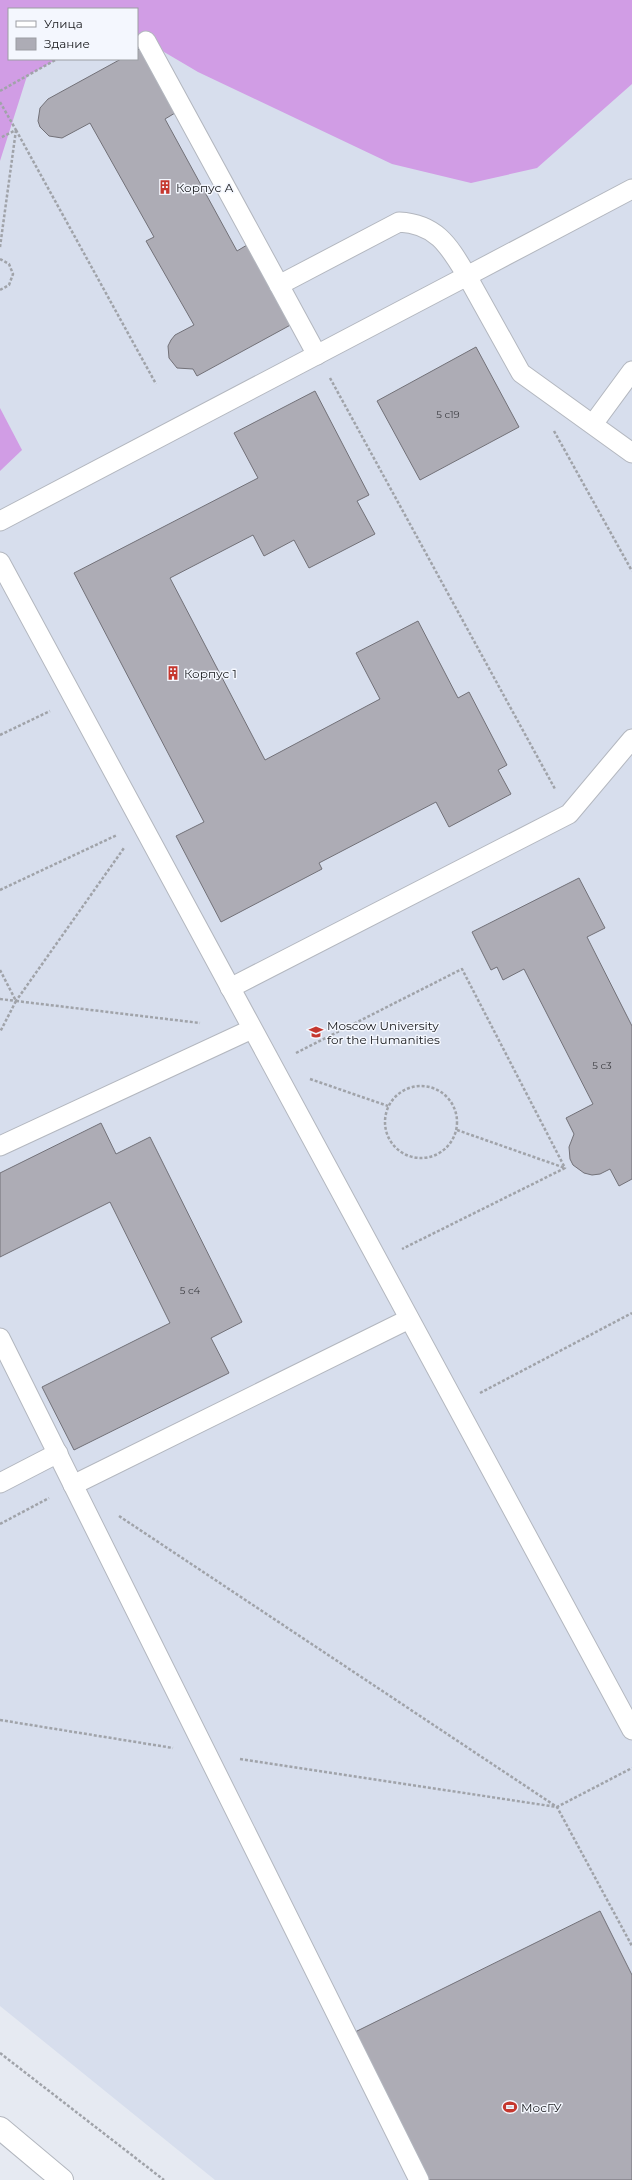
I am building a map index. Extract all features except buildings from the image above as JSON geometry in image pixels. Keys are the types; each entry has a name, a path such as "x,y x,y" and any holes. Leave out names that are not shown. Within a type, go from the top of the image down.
{"street":[{"path":"0,2128 62,2180"}],"lane":[{"path":"146,41 318,354"},
{"path":"0,521 632,189"},
{"path":"279,284 399,222 414,222 428,228 441,238 452,250 521,374 632,453"},
{"path":"593,424 632,371"},
{"path":"0,562 632,1730"},
{"path":"230,988 569,814 632,739"},
{"path":"0,1146 252,1029"},
{"path":"73,1485 409,1319"},
{"path":"0,1338 419,2180"},
{"path":"0,1483 58,1454"}],"path":[{"path":"0,91 55,60"},
{"path":"0,102 156,384"},
{"path":"0,138 16,130"},
{"path":"0,247 16,130"},
{"path":"0,259 9,264 13,274 9,285 0,290"},
{"path":"318,354 569,814"},
{"path":"552,428 632,571"},
{"path":"0,735 74,699"},
{"path":"0,890 141,823"},
{"path":"0,1032 16,1001 141,823"},
{"path":"272,1065 462,969 565,1168"},
{"path":"0,970 16,1001"},
{"path":"0,999 205,1023"},
{"path":"272,1065 388,1106"},
{"path":"418,1085 428,1086 440,1090 450,1099 456,1113 457,1130 450,1144 441,1153 429,1158 412,1157 400,1152 391,1143 386,1132 384,1119 388,1106 395,1096 406,1088 418,1085"},
{"path":"457,1130 565,1168"},
{"path":"378,1261 565,1168"},
{"path":"456,1406 632,1313"},
{"path":"0,1524 73,1485"},
{"path":"113,1512 557,1807 632,1946"},
{"path":"0,1720 207,1754 557,1807 632,1768"},
{"path":"0,2053 164,2180"}],"shaded area":[{"name":"Moscow University for the Humanities","path":"0,0 632,0 632,2180 215,2180 0,2006"},
{"path":"0,0 632,0 632,84 537,168 471,183 392,164 198,72 138,37 138,8 8,8 8,60 55,60 27,76 0,161"},
{"path":"0,408 22,450 0,471"}],"place":[{"name":"Корпус А","path":"165,187"},
{"name":"Корпус 1","path":"173,673"},
{"name":"Moscow University for the Humanities","path":"316,1032"},
{"name":"МосГУ","path":"510,2107"}]}
